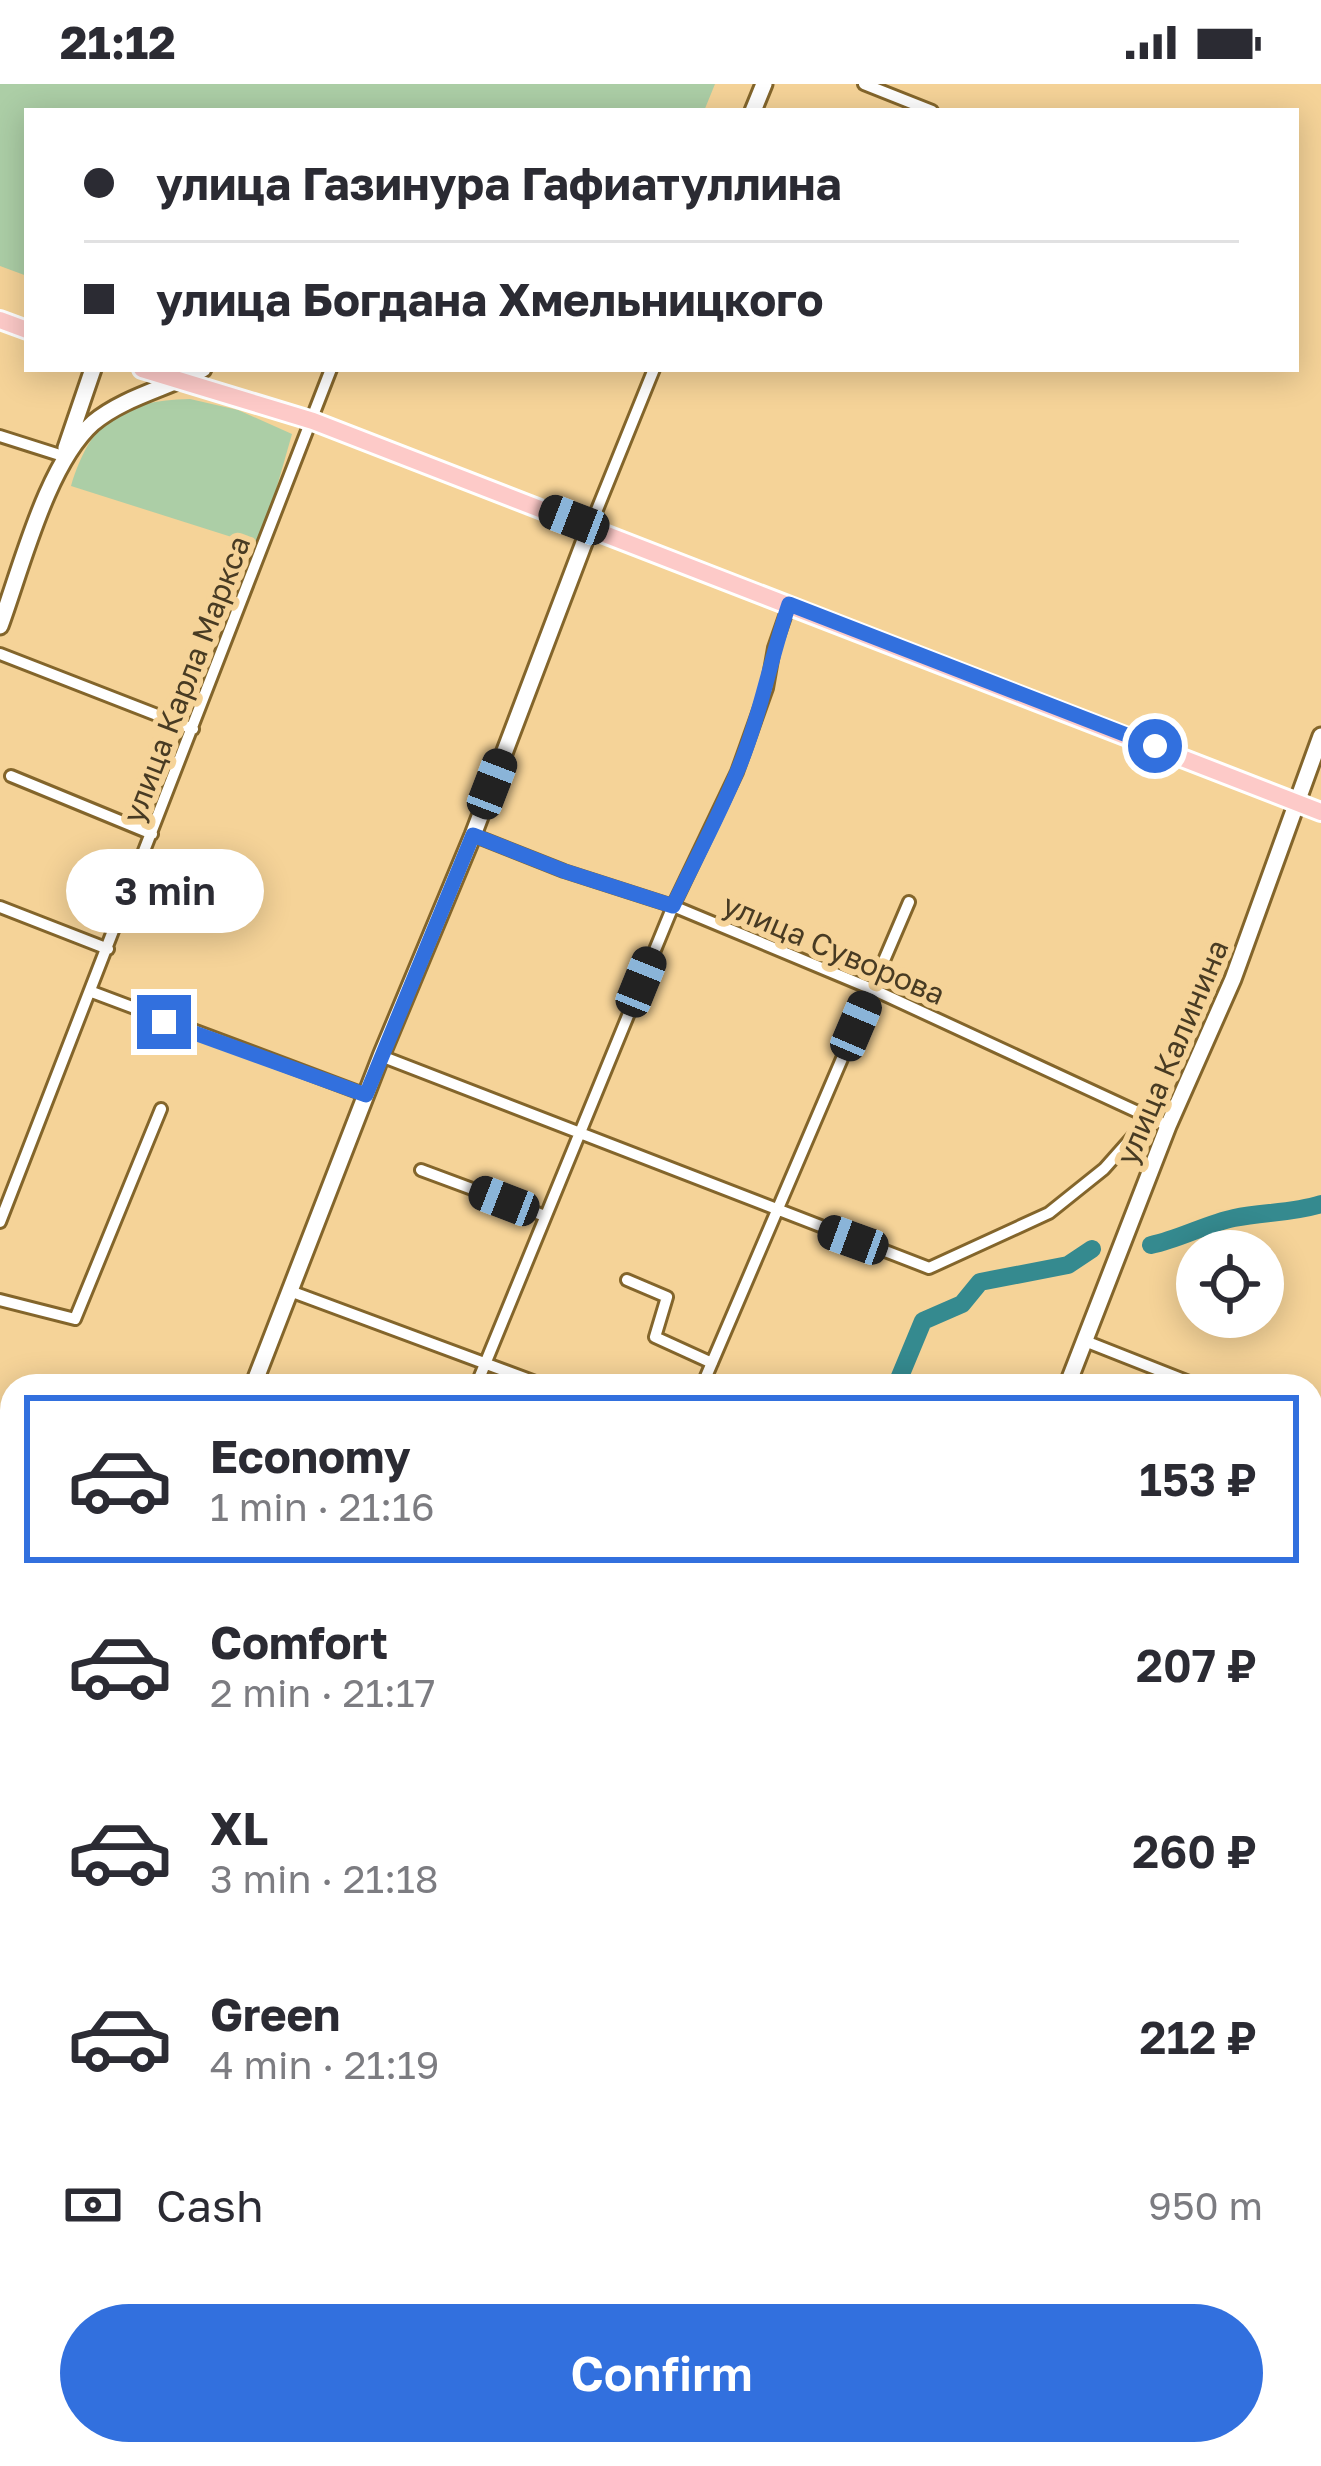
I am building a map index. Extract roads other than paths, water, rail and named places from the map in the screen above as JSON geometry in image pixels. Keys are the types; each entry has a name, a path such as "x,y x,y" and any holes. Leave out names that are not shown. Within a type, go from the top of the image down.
{"main road":[{"path":"152,372 314,421 1321,812"}],"street":[{"path":"865,84 925,108"},
{"path":"0,626 92,372"},
{"path":"63,456 118,406 197,372"},
{"name":"улица Карла Маркса","path":"0,1222 330,372"},
{"path":"259,1374 653,372"},
{"path":"0,436 63,456"},
{"path":"481,1374 673,906 737,772 767,688 774,647 789,604"},
{"path":"0,654 193,729"},
{"name":"улица Калинина","path":"1072,1374 1168,1126 1233,979 1321,736"},
{"path":"11,776 152,834"},
{"name":"улица Суворова","path":"473,835 673,906 872,988 1168,1126"},
{"path":"707,1374 909,902"},
{"path":"0,909 108,949"},
{"path":"92,992 366,1095"},
{"path":"381,1056 929,1268 1049,1213 1104,1169 1151,1116"},
{"path":"0,1300 75,1319 161,1109"},
{"path":"421,1170 545,1216"},
{"path":"0,1171 17,1178"},
{"path":"627,1280 667,1298 655,1337 712,1364"},
{"path":"290,1291 515,1374"},
{"path":"1084,1341 1168,1374"}],"waterway":[{"path":"1151,1245 1234,1218 1321,1204"},
{"path":"901,1374 923,1321 962,1304 980,1282 1068,1265 1092,1249"}]}
